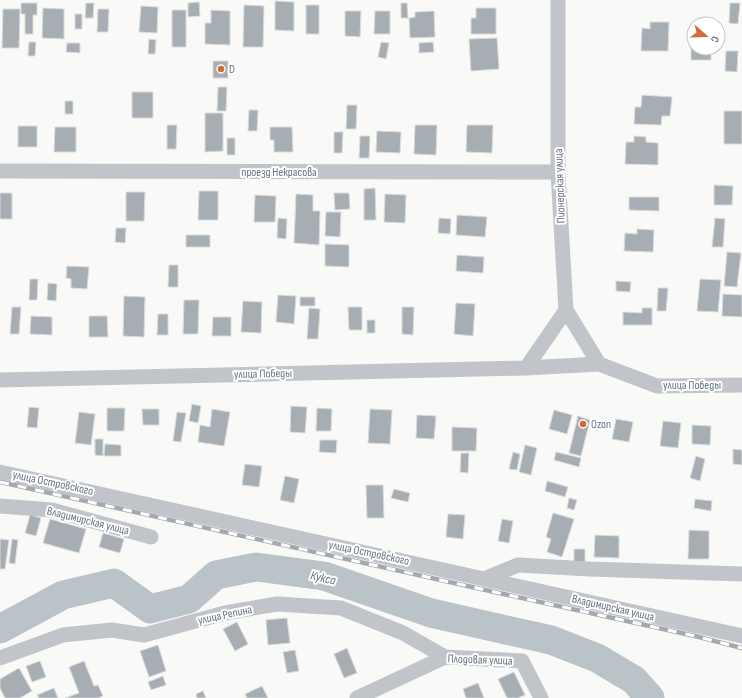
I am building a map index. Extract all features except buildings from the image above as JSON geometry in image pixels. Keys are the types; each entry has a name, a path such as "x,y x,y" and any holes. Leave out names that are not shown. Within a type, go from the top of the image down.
{"street":[{"name":"Пионерская улица","path":"558,0 558,172 566,310 599,364"},
{"name":"проезд Некрасова","path":"0,171 558,172"},
{"path":"526,368 566,310"},
{"name":"улица Победы","path":"0,380 526,368 599,364 657,386 742,385"},
{"name":"улица Островского","path":"0,472 484,579"},
{"name":"Владимирская улица","path":"0,506 52,510 151,536"},
{"path":"484,579 518,564 590,569 742,574"},
{"name":"Владимирская улица","path":"484,579 742,636"},
{"name":"улица Репина","path":"0,658 63,635 112,630 144,635 225,613 277,604 341,608 404,633 446,656"},
{"name":"Плодовая улица","path":"357,698 446,656 522,661 541,698"}],"waterway":[{"name":"Кукса","path":"0,629 63,595 114,583 150,609 189,599 216,575 256,567 324,576 431,613 551,640 597,658 634,680 650,698"}],"railway":[{"path":"0,482 695,636 742,648"}],"place":[{"name":"D","path":"221,69"},
{"name":"Ozon","path":"583,424"}]}
